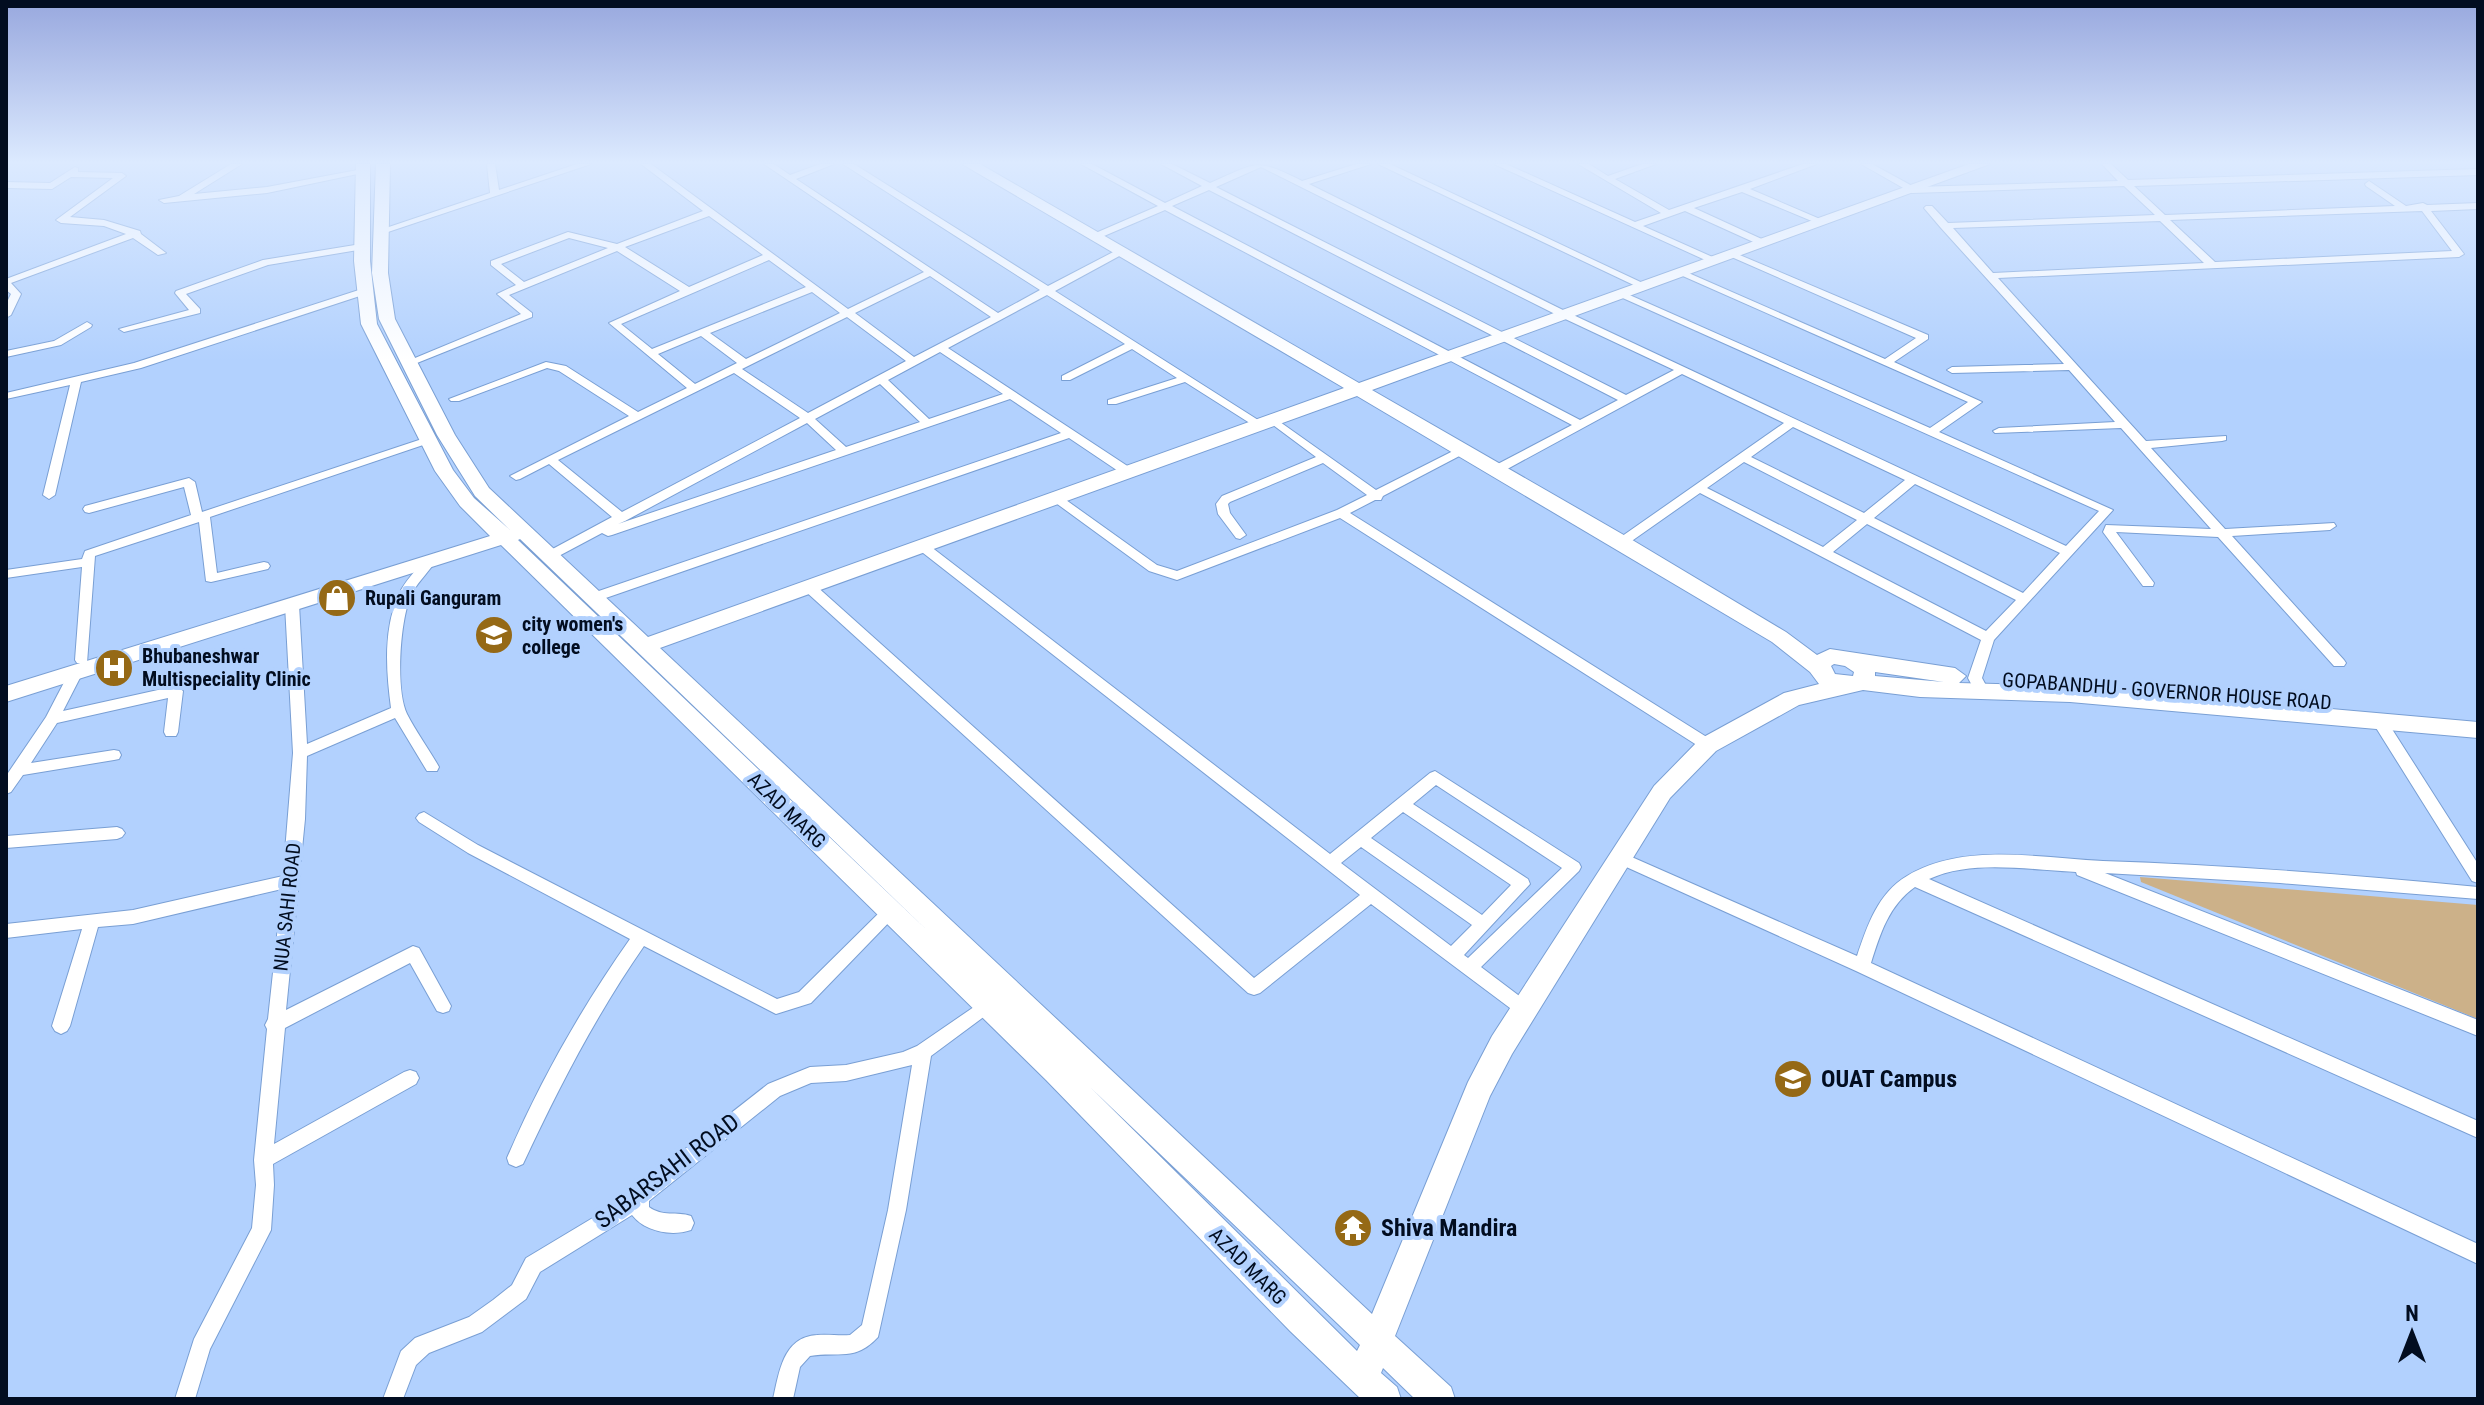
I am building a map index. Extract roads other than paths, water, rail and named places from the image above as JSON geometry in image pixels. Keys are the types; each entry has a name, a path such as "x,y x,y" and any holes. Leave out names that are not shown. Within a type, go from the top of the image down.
{"street":[{"path":"129,230 161,253"},
{"name":"AZAD MARG","path":"361,230 365,291 374,339 459,492 509,530 987,1005 1368,1392"},
{"path":"379,232 386,230"},
{"path":"408,363 528,315 502,294 664,230"},
{"path":"734,230 914,362"},
{"path":"865,230 998,317"},
{"path":"952,230 1187,378 1325,458 1377,497"},
{"path":"1081,230 1841,671"},
{"path":"1094,237 1111,230"},
{"path":"1208,230 1446,358 1581,425"},
{"path":"1293,230 1627,400"},
{"path":"1393,230 1565,315 2068,552"},
{"path":"1523,230 1644,286"},
{"path":"1646,230 1714,261"},
{"path":"1734,230 1763,243"},
{"path":"645,646 1801,230"},
{"path":"1947,230 2339,663"},
{"path":"2174,230 2212,265"},
{"path":"1988,276 2459,254 2441,230"},
{"name":"AZAD MARG","path":"379,232 380,273 387,319 468,472 509,530 559,551 595,597 645,646 1439,1399"},
{"path":"6,315 16,294 6,283 137,233"},
{"path":"523,286 494,263 568,235 618,247 688,291"},
{"path":"124,329 196,311 180,293 244,268 361,247"},
{"path":"559,551 1120,252"},
{"path":"1732,255 1924,337 1886,363"},
{"path":"694,388 614,323 770,256"},
{"path":"516,476 929,273"},
{"path":"1681,273 1976,402 1931,432"},
{"path":"651,353 813,288"},
{"path":"6,396 137,366 365,291"},
{"path":"1621,295 2107,510 1988,638 1979,684"},
{"path":"6,354 57,343 87,325"},
{"path":"702,332 845,452"},
{"path":"1066,378 1134,344"},
{"path":"941,348 1128,472"},
{"path":"455,399 546,365 562,368 637,416"},
{"path":"1952,370 2071,367"},
{"path":"1496,470 1682,370"},
{"path":"1112,402 1187,378"},
{"path":"881,379 927,423"},
{"path":"49,495 76,382"},
{"path":"559,551 1013,394"},
{"path":"1622,542 1793,422"},
{"path":"1999,431 2123,425"},
{"path":"595,597 1072,433"},
{"path":"2141,445 2222,438"},
{"path":"6,788 52,719 79,666 89,554 428,440"},
{"path":"1055,498 1153,568 1177,576 1341,513 1463,450"},
{"path":"1743,457 2024,599"},
{"path":"1240,535 1224,514 1222,504 1226,499 1325,458"},
{"path":"550,459 621,518"},
{"path":"1824,553 1914,479"},
{"path":"89,509 189,482 201,517 211,578 264,566"},
{"path":"1699,488 1988,638"},
{"path":"1341,513 1708,745"},
{"path":"2148,583 2109,532 2110,528 2220,533 2330,526"},
{"path":"6,682 79,666 292,605 430,561 509,530"},
{"path":"6,694 79,666 509,530"},
{"path":"922,546 1371,895 1524,1009"},
{"path":"430,561 404,595 396,631 394,684 398,711 432,767"},
{"path":"6,574 88,562"},
{"path":"809,587 1254,988 1371,895"},
{"name":"NUA SAHI ROAD","path":"185,1399 201,1346 261,1230 265,1185 263,1160 274,1025 300,753 292,605"},
{"path":"1368,1392 1378,1341 1478,1091 1524,1009 1618,857 1662,792 1708,745 1841,671"},
{"name":"GOPABANDHU - GOVERNOR HOUSE ROAD","path":"1841,671 1919,674 1979,684 2378,719 2478,718"},
{"name":"GOPABANDHU - GOVERNOR HOUSE ROAD","path":"1979,684 2379,705 2478,730"},
{"path":"52,719 176,691 171,732"},
{"path":"300,753 398,711"},
{"path":"2378,719 2478,877"},
{"path":"18,770 114,755"},
{"path":"1330,863 1435,777 1573,867 1469,968"},
{"path":"1402,804 1522,884 1452,956"},
{"path":"424,818 473,849 776,1007 805,998 891,912"},
{"path":"6,842 117,833"},
{"path":"1360,838 1483,924"},
{"path":"1618,857 1862,966 2478,1254"},
{"path":"1862,966 1878,915 1913,879 1956,866 2006,862 2478,893"},
{"path":"2072,866 2478,1028"},
{"path":"1913,879 2478,1130"},
{"path":"6,931 133,917 290,881"},
{"path":"61,1026 92,922"},
{"path":"516,1158 577,1033 641,937"},
{"path":"274,1025 413,953 443,1006"},
{"name":"SABARSAHI ROAD","path":"393,1399 408,1358 422,1345 475,1325 488,1316 519,1292 533,1265 618,1214 774,1090 810,1075 846,1073 904,1060 923,1052 987,1005"},
{"path":"783,1399 794,1357 805,1347 827,1344 850,1348 862,1343 871,1330 897,1210 923,1052"},
{"path":"263,1160 410,1078"},
{"path":"639,1196 640,1211 654,1223 684,1223"}],"place":[{"name":"Rupali Ganguram","path":"337,598"},
{"name":"city women's college","path":"494,635"},
{"name":"Bhubaneshwar Multispeciality Clinic","path":"114,668"},
{"name":"OUAT Campus","path":"1793,1079"},
{"name":"Shiva Mandira","path":"1353,1228"}]}
